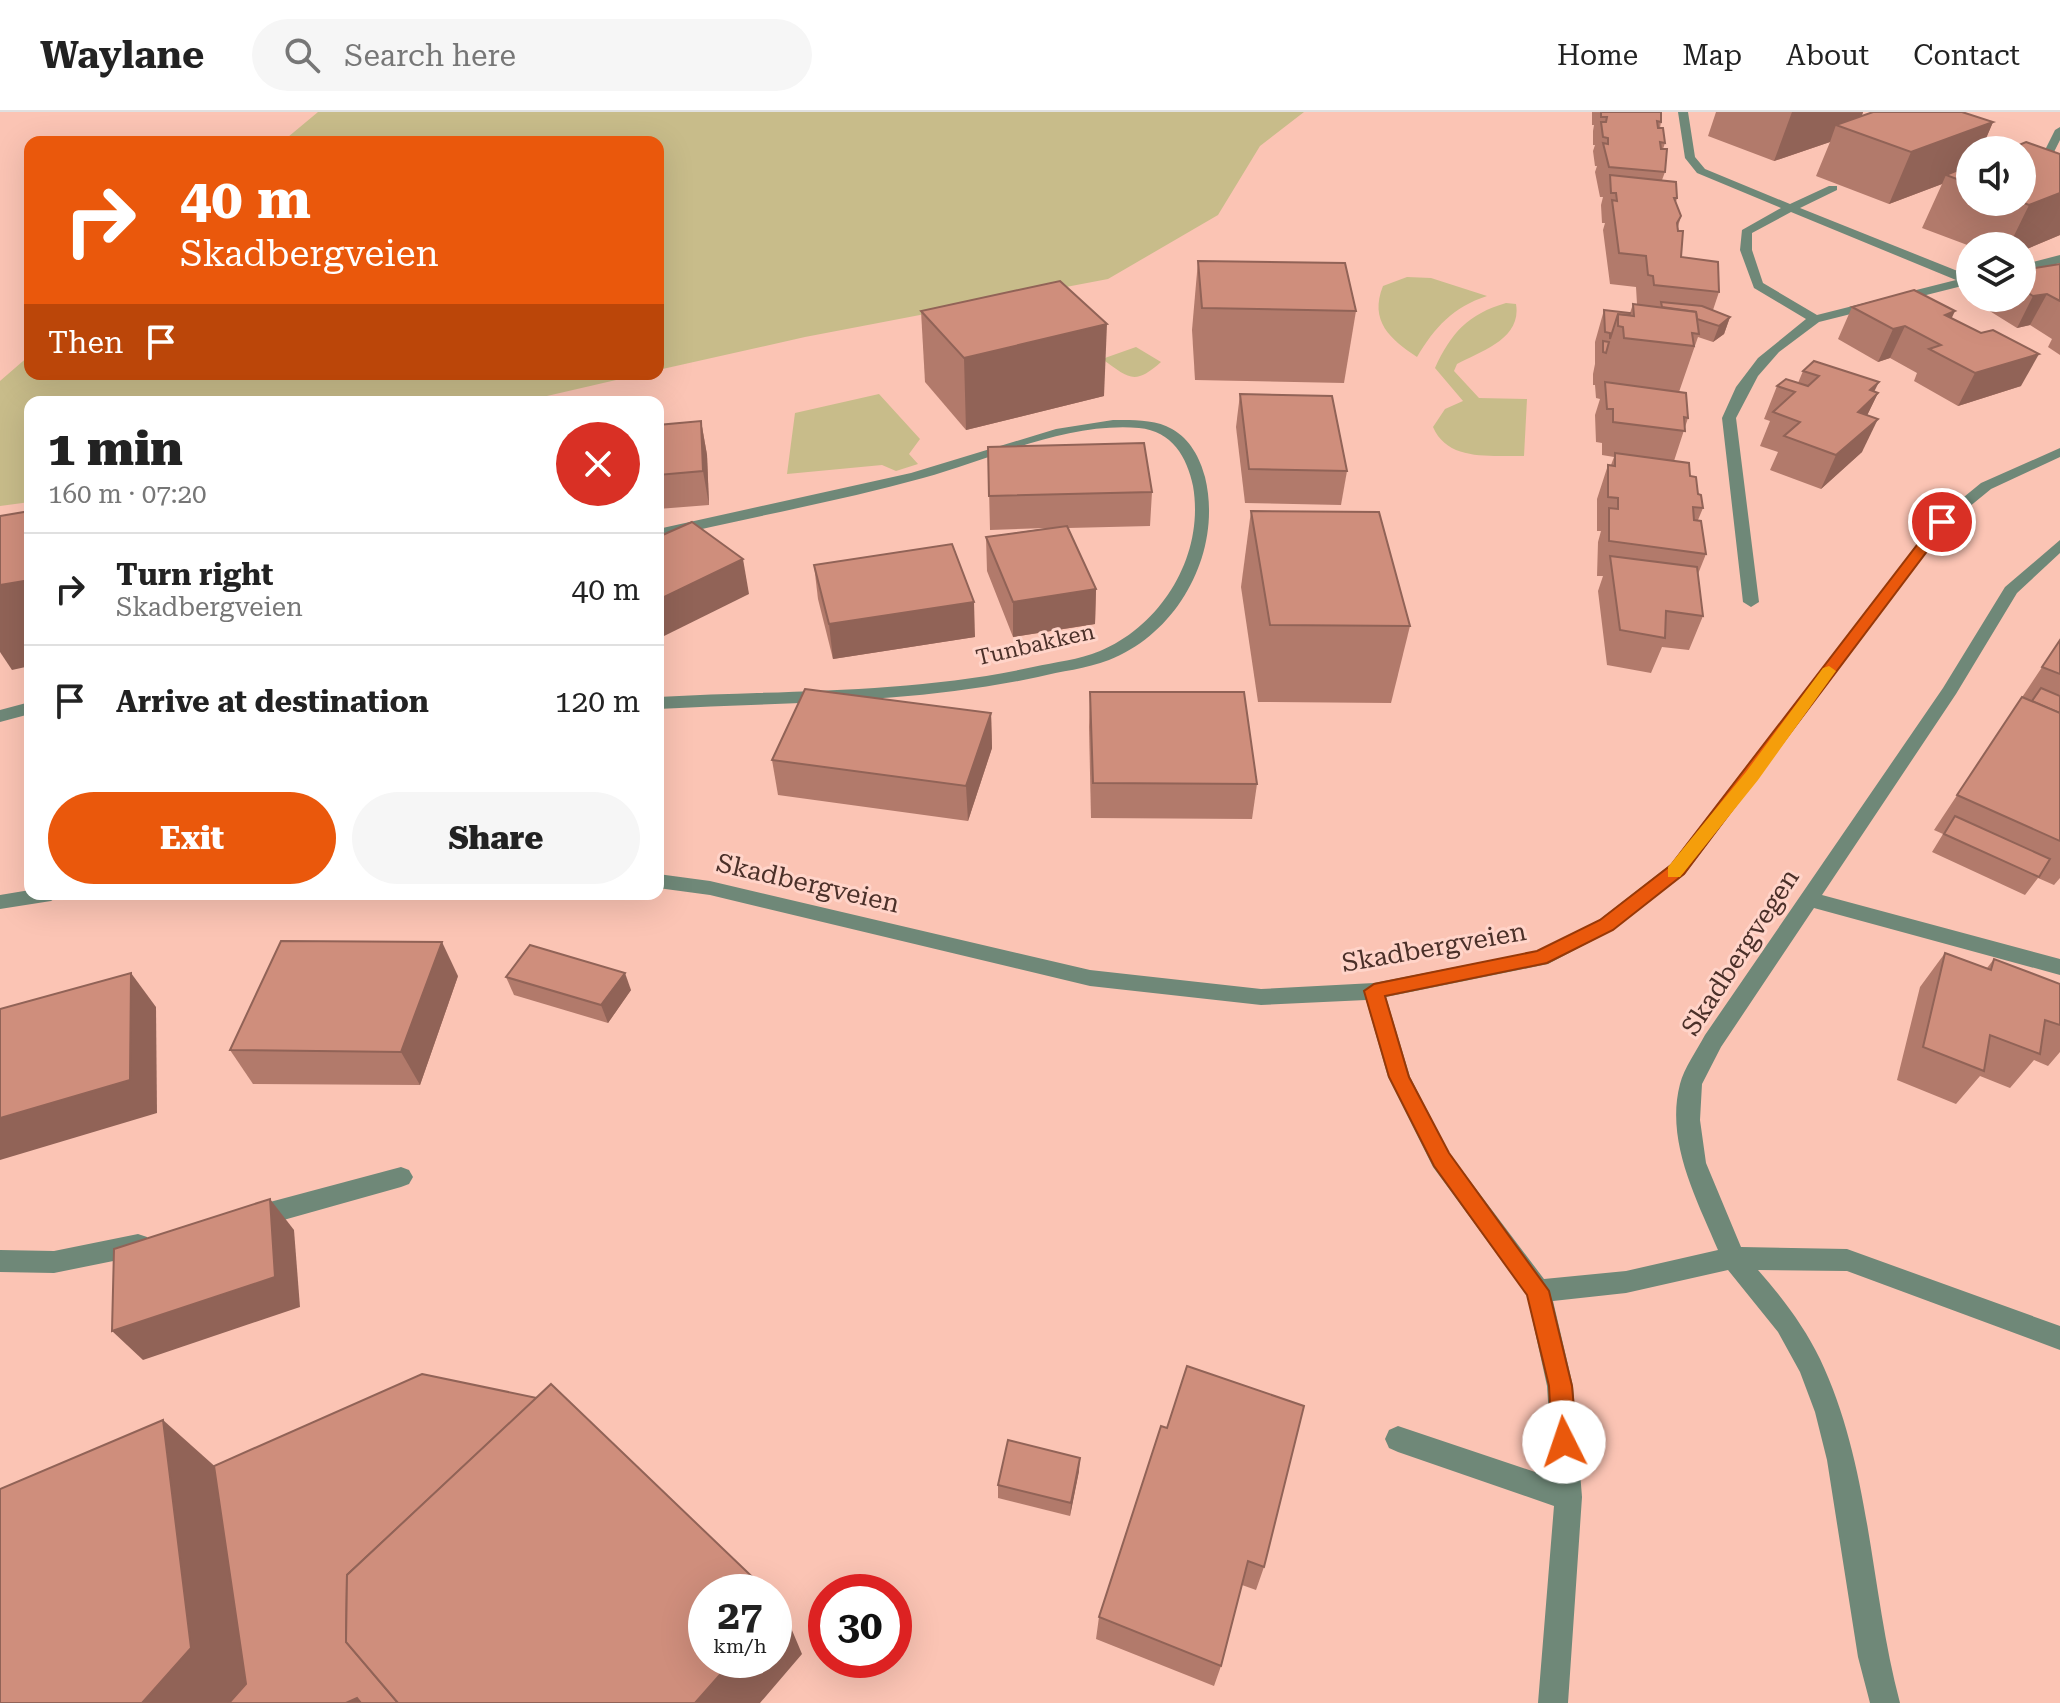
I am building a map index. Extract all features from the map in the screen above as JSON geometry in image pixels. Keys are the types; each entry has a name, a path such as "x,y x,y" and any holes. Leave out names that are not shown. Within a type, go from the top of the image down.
{"street":[{"path":"1683,112 1690,158 1696,168 1956,275"},
{"path":"2060,130 2048,154 2052,166 2060,175"},
{"path":"1815,319 1758,285 1746,250 1746,232 1833,188"},
{"path":"2036,266 2060,259"},
{"path":"2040,265 2060,276"},
{"path":"1751,602 1729,418 1737,393 1757,365 1797,329 1815,319 1915,299 1956,285"},
{"name":"Tunbakken","path":"664,533 919,475 1050,436 1115,425 1143,424 1167,429 1185,443 1196,462 1201,522 1195,552 1182,588 1139,633 1107,654 1025,675 933,689 664,703"},
{"name":"Skadbergveien","path":"664,882 710,888 1090,978 1261,997 1374,991 1541,958 1606,925 1678,869 1752,776 1942,522 1986,486 2060,452"},
{"name":"Skadbergvegen","path":"1885,1703 1840,1456 1821,1395 1788,1326 1733,1258 1694,1163 1691,1084 1713,1041 1950,690 2011,590 2060,545"},
{"path":"0,716 24,710"},
{"path":"0,902 24,898"},
{"path":"1808,899 2060,967"},
{"path":"1374,991 1399,1077 1441,1160 1538,1291 1560,1386 1568,1497 1553,1703"},
{"path":"228,1225 401,1177"},
{"path":"0,1261 54,1262 156,1241"},
{"path":"1538,1291 1626,1282 1733,1258 1847,1260 2060,1338"},
{"path":"1398,1439 1568,1497"}],"shaded area":[{"path":"318,112 1304,112 1260,146 1218,215 1108,279 805,337 664,369 664,136 289,136"},
{"path":"1407,277 1431,278 1487,296 1464,306 1446,319 1417,357 1391,336 1380,319 1379,298 1383,286"},
{"path":"1506,303 1516,304 1513,326 1488,349 1457,364 1454,371 1479,398 1527,399 1524,456 1485,456 1460,451 1440,438 1433,427 1445,409 1463,401 1435,368 1462,326 1481,313"},
{"path":"1136,347 1161,362 1152,370 1132,377 1102,359"},
{"path":"24,360 24,380 616,380 547,396 24,396 24,503 0,506 0,381"},
{"path":"879,394 920,439 909,454 918,464 896,471 882,465 787,474 795,413"}],"building":[{"path":"1601,112 1661,112 1661,122 1657,121 1658,128 1663,128 1665,143 1660,142 1661,149 1667,149 1665,172 1609,167 1603,143 1608,144 1608,138 1603,137 1601,122 1606,122 1607,117 1601,117"},
{"path":"1873,112 1962,112 1993,122 1911,152 1836,125"},
{"path":"2036,146 2060,154 2060,193 2036,202"},
{"path":"1610,175 1676,182 1677,198 1674,198 1681,216 1677,223 1678,231 1683,231 1681,257 1718,262 1719,292 1654,285 1653,276 1648,275 1646,256 1619,253 1612,200 1617,201 1616,193 1611,193"},
{"path":"1198,261 1345,263 1356,311 1202,308"},
{"path":"2060,264 2060,301 2047,294 2036,296 2036,268"},
{"path":"1060,281 1107,324 964,358 921,311"},
{"path":"1914,290 1955,311 1945,315 1981,333 1993,330 2039,354 1975,373 1929,349 1941,345 1905,326 1893,329 1852,307"},
{"path":"1661,302 1702,306 1730,317 1719,326 1697,319 1696,312 1662,307"},
{"path":"1633,304 1696,312 1699,334 1692,333 1694,346 1624,338 1623,327 1618,326 1618,314 1634,316"},
{"path":"1604,310 1630,313 1618,314 1610,339 1610,333 1605,332"},
{"path":"1603,341 1609,342 1606,353 1603,352"},
{"path":"1814,361 1879,382 1870,390 1878,393 1858,412 1878,419 1836,455 1784,436 1800,422 1773,412 1795,392 1777,386 1786,379 1808,386 1819,376 1803,371"},
{"path":"1605,382 1686,393 1688,418 1684,417 1685,431 1613,422 1613,409 1607,409"},
{"path":"1240,394 1332,396 1347,471 1249,469"},
{"path":"701,421 703,471 664,474 664,424"},
{"path":"1144,443 1152,492 989,496 988,447"},
{"path":"1615,453 1689,463 1690,476 1696,477 1698,494 1701,495 1703,508 1693,507 1694,520 1701,521 1706,554 1609,541 1609,508 1618,509 1618,498 1608,497 1608,465 1615,466"},
{"path":"1251,511 1379,512 1410,626 1270,625"},
{"path":"24,512 24,581 0,585 0,516"},
{"path":"692,522 743,559 664,597 664,534"},
{"path":"1067,526 1096,589 1013,602 986,537"},
{"path":"952,544 974,602 829,624 814,565"},
{"path":"1610,556 1697,567 1703,616 1666,611 1665,638 1620,630"},
{"path":"2060,640 2060,674 2042,667"},
{"path":"2041,688 2060,696 2060,713 2032,701"},
{"path":"805,689 991,713 966,786 772,760"},
{"path":"1090,692 1244,692 1257,784 1093,783"},
{"path":"2022,697 2060,713 2060,841 1957,795"},
{"path":"1955,816 2050,859 2039,877 1944,834"},
{"path":"281,941 442,942 401,1052 230,1050"},
{"path":"530,945 625,973 601,1005 506,977"},
{"path":"1945,953 1991,970 1994,959 2060,984 2060,1025 2045,1020 2040,1054 1990,1035 1984,1071 1923,1047"},
{"path":"131,973 130,1080 0,1118 0,1009"},
{"path":"270,1199 275,1277 112,1331 114,1249"},
{"path":"1187,1366 1304,1406 1264,1567 1248,1561 1221,1666 1099,1617 1161,1426 1167,1428"},
{"path":"422,1374 537,1398 347,1575 346,1642 398,1703 361,1703 357,1698 346,1703 229,1703 246,1684 214,1466"},
{"path":"551,1384 749,1574 688,1574 688,1678 717,1678 695,1703 398,1703 346,1642 347,1575"},
{"path":"163,1420 191,1648 142,1703 0,1703 0,1489"},
{"path":"1008,1440 1080,1458 1071,1503 998,1485"}],"slow traffic":[{"path":"1674,872 1752,776 1829,671"}],"route":[{"path":"1564,1442 1560,1386 1538,1291 1441,1160 1399,1077 1374,991 1541,958 1606,925 1678,869 1752,776 1942,522"}]}
